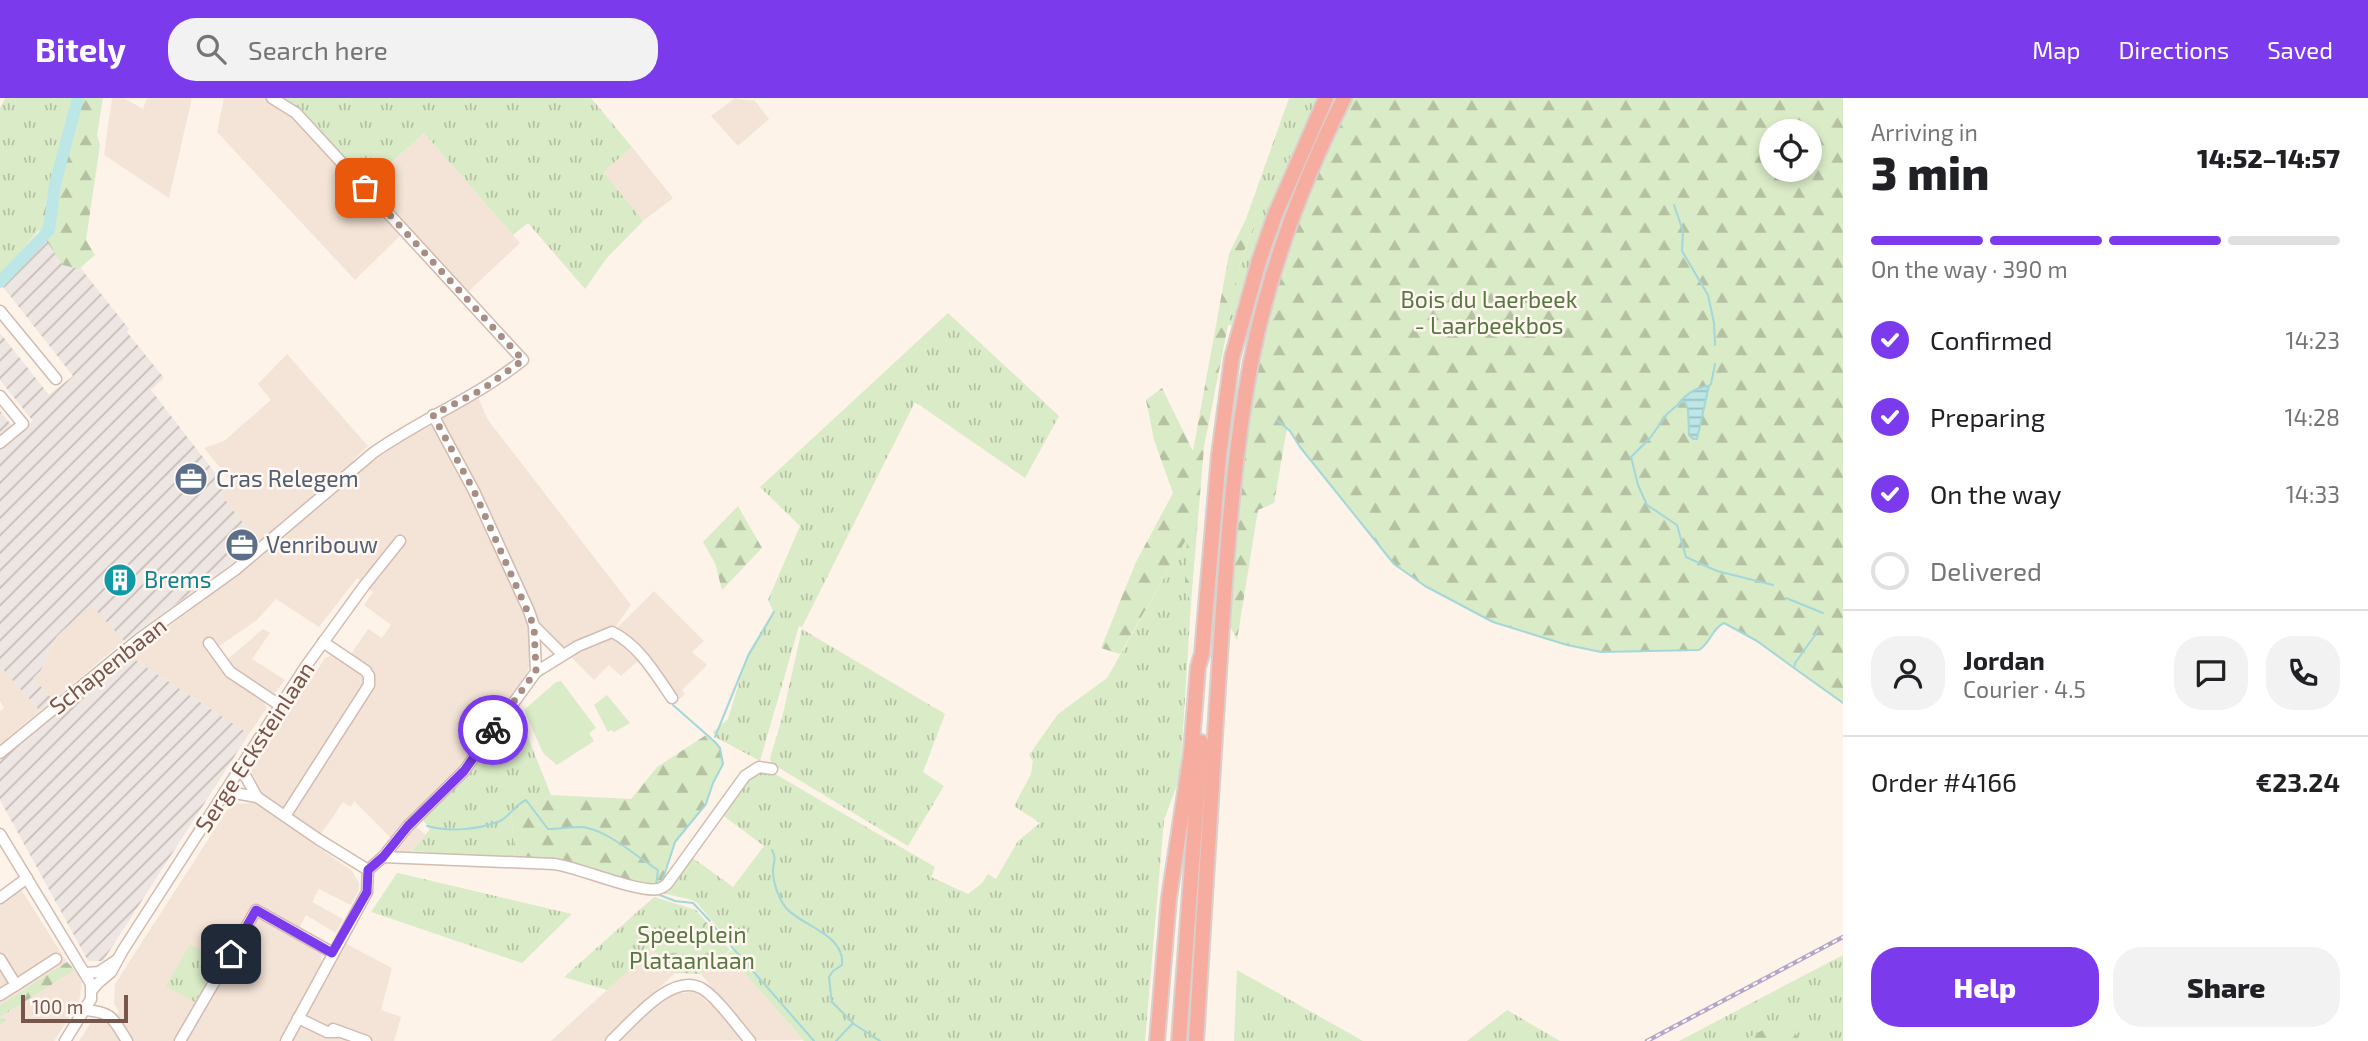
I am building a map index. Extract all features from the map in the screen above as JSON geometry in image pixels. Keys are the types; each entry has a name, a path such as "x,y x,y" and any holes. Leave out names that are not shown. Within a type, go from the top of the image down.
{"highway":[{"path":"1157,1041 1169,898 1191,752 1219,455 1232,358 1271,226 1294,166 1326,98"},
{"path":"1204,1041 1196,1034 1222,623 1237,456 1252,360 1273,277 1290,223 1344,98"},
{"path":"1179,1041 1205,667 1202,654"}],"street":[{"name":"Schapenbaan","path":"0,753 139,639 235,570 373,453 433,415 483,389 523,360 296,113 272,98"},
{"path":"0,311 56,379"},
{"path":"0,396 23,424 0,443"},
{"path":"433,415 474,491 534,626 562,654"},
{"name":"Serge Ecksteinlaan","path":"92,990 111,972 323,642 400,541"},
{"path":"534,626 536,671"},
{"path":"286,1041 367,892 368,870 464,771 536,671 597,636 612,632 646,661 672,698"},
{"path":"285,816 369,685 366,671 323,642"},
{"path":"209,643 229,672 281,706"},
{"path":"383,857 554,864 571,866 604,878 660,889 667,884 745,776 759,767 772,769"},
{"path":"239,772 246,777 257,797"},
{"path":"228,789 257,797 350,861 368,870"},
{"path":"0,834 86,973 92,990 84,1012 65,1041"},
{"path":"0,898 27,878"},
{"path":"180,1041 256,910 332,953"},
{"path":"0,959 16,985"},
{"path":"0,995 56,960"},
{"path":"86,973 99,972 117,960"},
{"path":"611,1041 665,992 683,984 703,989 750,1041"},
{"path":"84,1012 102,1011 113,1019 127,1041"},
{"path":"298,1018 366,1041"}],"shaded area":[{"path":"112,98 124,98 143,109 147,98 192,98 169,198 104,155"},
{"path":"224,98 265,98 292,112 363,189 424,133 520,243 469,291 452,277 407,229 355,280 217,132"},
{"path":"735,98 755,101 769,119 738,146 711,116"},
{"path":"632,147 673,198 643,221 602,172"},
{"path":"46,235 79,266 164,378 151,390 226,487 220,493 258,542 124,641 90,606 57,636 41,670 33,678 53,700 40,711 0,666 0,411 13,427 9,441 33,421 0,380 0,333 49,395 73,376 0,283"},
{"path":"287,354 368,446 353,460 360,471 404,439 440,421 440,418 478,397 488,420 631,605 610,634 638,661 621,676 609,665 594,680 569,655 575,644 560,647 538,626 534,616 526,624 532,638 531,661 524,681 495,716 457,772 401,829 410,831 416,826 425,835 410,853 396,854 392,850 399,829 391,838 354,801 351,807 343,802 321,834 317,832 310,841 352,871 359,883 359,890 351,905 319,889 312,902 343,919 336,933 306,915 299,928 288,922 283,932 321,953 321,960 332,966 345,943 392,968 381,1010 401,1017 394,1041 79,1041 92,1021 108,1020 119,1013 114,1003 115,984 231,804 255,803 262,792 251,771 325,658 332,655 349,665 355,657 351,654 368,629 382,638 391,625 364,605 373,592 357,578 319,627 276,599 257,620 219,646 228,659 263,629 270,633 252,659 285,680 275,693 269,691 263,700 267,708 249,734 129,656 278,542 269,532 258,542 220,493 232,482 204,448 224,441 271,400 258,384"},
{"path":"654,591 704,641 692,652 707,665 682,690 685,694 677,701 635,647 616,629"},
{"path":"93,606 124,641 53,700 32,678 41,670 57,636"},
{"path":"129,656 249,734 103,961 88,961 0,800 0,761"},
{"path":"0,666 40,711 0,744 0,711 4,708 0,701"},
{"path":"17,883 67,962 0,1005 0,894"},
{"path":"652,949 675,973 655,992 662,1003 675,993 695,992 712,1006 720,998 701,974 727,953 803,1040 551,1041"},
{"path":"75,970 82,982 79,1002 54,1041 0,1041 0,1025 5,1021 0,1017"}],"green space":[{"path":"5,98 73,98 39,230 0,276 0,108"},
{"path":"73,98 103,98 97,135 100,145 86,240 95,255 79,269 63,265 39,230"},
{"path":"281,98 591,98 632,147 603,172 643,221 606,259 585,289 528,223 513,235 424,133 367,185 303,111"},
{"path":"1289,98 1318,98 1269,209 1232,325 1228,325 1241,259 1255,223 1246,219"},
{"name":"Bois du Laerbeek - Laarbeekbos","path":"1352,98 1843,98 1843,703 1757,641 1724,623 1699,650 1601,652 1567,645 1493,622 1425,586 1394,564 1287,428 1274,503 1258,510 1237,640 1229,624 1244,461 1258,364 1284,261 1322,162","holes":["1709,391 1698,429 1689,435 1685,402"]},
{"path":"1246,219 1255,222 1241,259 1204,447 1191,603 1185,582 1187,538 1120,654 1101,648 1136,562 1173,493 1154,440 1146,400 1162,388 1193,451 1229,254"},
{"path":"948,313 1059,416 1025,478 915,402 802,627 799,626 760,761 717,738 713,732 728,719 748,653 773,611 768,600 800,526 760,487"},
{"path":"738,506 762,548 722,590 715,563 703,542"},
{"path":"1188,536 1185,582 1191,603 1180,777 1164,820 1145,1041 804,1041 727,953 735,948 697,903 662,893 690,856 733,887 764,846 721,814 753,772 770,771 935,867 931,877 968,894 982,883 988,874 996,879 1018,841 1040,823 1014,806 1031,774 1033,761 1029,755 1058,714 1107,678"},
{"path":"802,629 945,714 923,772 944,786 908,846 771,763 770,758"},
{"path":"561,681 596,728 589,733 594,741 557,765 543,753 524,710 556,682"},
{"path":"607,695 630,723 614,732 608,732 594,705"},
{"path":"517,710 551,795 511,811 515,859 412,851 430,829 422,819 466,776"},
{"path":"706,735 720,748 723,764 706,804 675,842 661,886 657,888 515,859 511,811 551,795 631,799 657,767"},
{"path":"397,873 572,914 522,963 371,912"},
{"path":"654,897 696,910 607,990 564,977"},
{"name":"Speelplein Plataanlaan","path":"696,910 730,950 701,974 675,973 652,949"},
{"path":"190,944 219,960 195,1002 166,986"},
{"path":"1843,955 1843,1041 1679,1041"},
{"path":"67,962 75,970 0,1017 0,1005"},
{"path":"1237,970 1363,1041 1234,1041"},
{"path":"1507,1010 1560,1041 1467,1041"},
{"path":"1780,1021 1790,1022 1799,1041 1742,1041"}],"water":[{"path":"1709,386 1697,439 1693,439 1689,435 1685,402 1679,403 1693,391"}],"waterway":[{"path":"0,282 49,230 55,184 78,98"},
{"path":"1674,205 1683,231 1682,251 1708,295 1715,345"},
{"path":"1707,387 1711,384 1715,364"},
{"path":"1681,402 1667,414 1650,438 1631,457 1638,485 1647,505 1677,525 1686,557 1717,571 1773,585"},
{"path":"1277,420 1290,431 1394,564 1425,586 1493,622 1567,645 1601,652 1699,650 1724,623 1757,641 1794,668"},
{"path":"1786,598 1823,613"},
{"path":"715,737 748,656 774,612"},
{"path":"1818,631 1794,668 1843,703"},
{"path":"663,879 675,842 706,804 723,764 720,748 715,742 673,705"},
{"path":"427,826 454,829 482,826 500,821 526,800 548,829 591,829 621,844 658,870 656,885"},
{"path":"772,850 775,858 774,881 783,904 793,915 830,938 841,954 842,965 829,977 832,1002 853,1023 836,1041"},
{"path":"657,894 675,901 693,903 710,921"},
{"path":"712,924 814,1041"},
{"path":"854,1024 880,1041"}],"railway":[{"path":"1647,1041 1843,937"}],"way so far":[{"path":"365,188 523,360 483,389 433,415 474,491 534,626 536,671 493,730"}],"place":[{"name":"Cras Relegem","path":"191,479"},
{"name":"Venribouw","path":"242,545"},
{"name":"Brems","path":"120,580"}],"route":[{"path":"231,954 256,910 332,953 367,892 368,870 383,857 408,826 449,788 493,730"}]}
